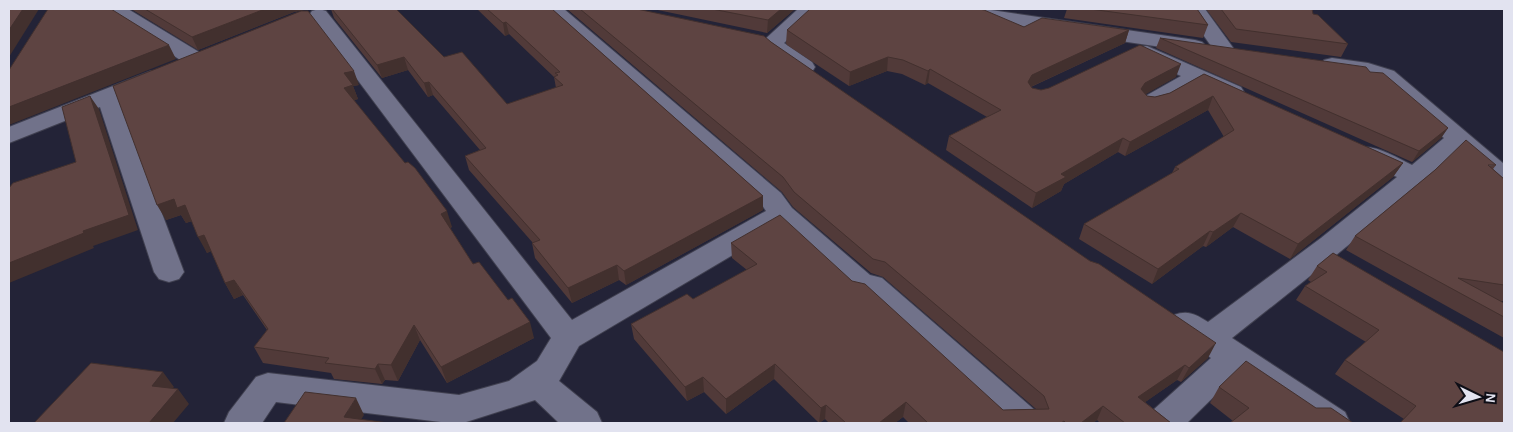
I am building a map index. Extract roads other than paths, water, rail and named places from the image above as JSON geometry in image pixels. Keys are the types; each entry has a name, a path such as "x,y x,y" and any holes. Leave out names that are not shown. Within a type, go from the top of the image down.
{"street":[{"path":"9,136 205,56 115,9"},
{"path":"552,9 772,199 782,214 863,286 870,286 1024,423"},
{"path":"810,9 763,40 825,81"},
{"path":"945,9 1232,51 1195,9"},
{"path":"318,14 568,337"},
{"path":"1102,32 1126,53 1198,76 1253,101"},
{"path":"1348,50 1368,70"},
{"path":"1310,62 1368,70 1386,76 1504,177"},
{"path":"1150,103 1198,76"},
{"path":"103,97 110,104 169,272"},
{"path":"1343,143 1416,176"},
{"path":"1164,423 1221,348 1336,259 1416,176 1450,144 1464,143"},
{"path":"242,423 268,387 459,410 520,392 549,370 568,337 782,214"},
{"path":"1167,311 1332,423"},
{"path":"537,379 555,399 584,423"}]}
